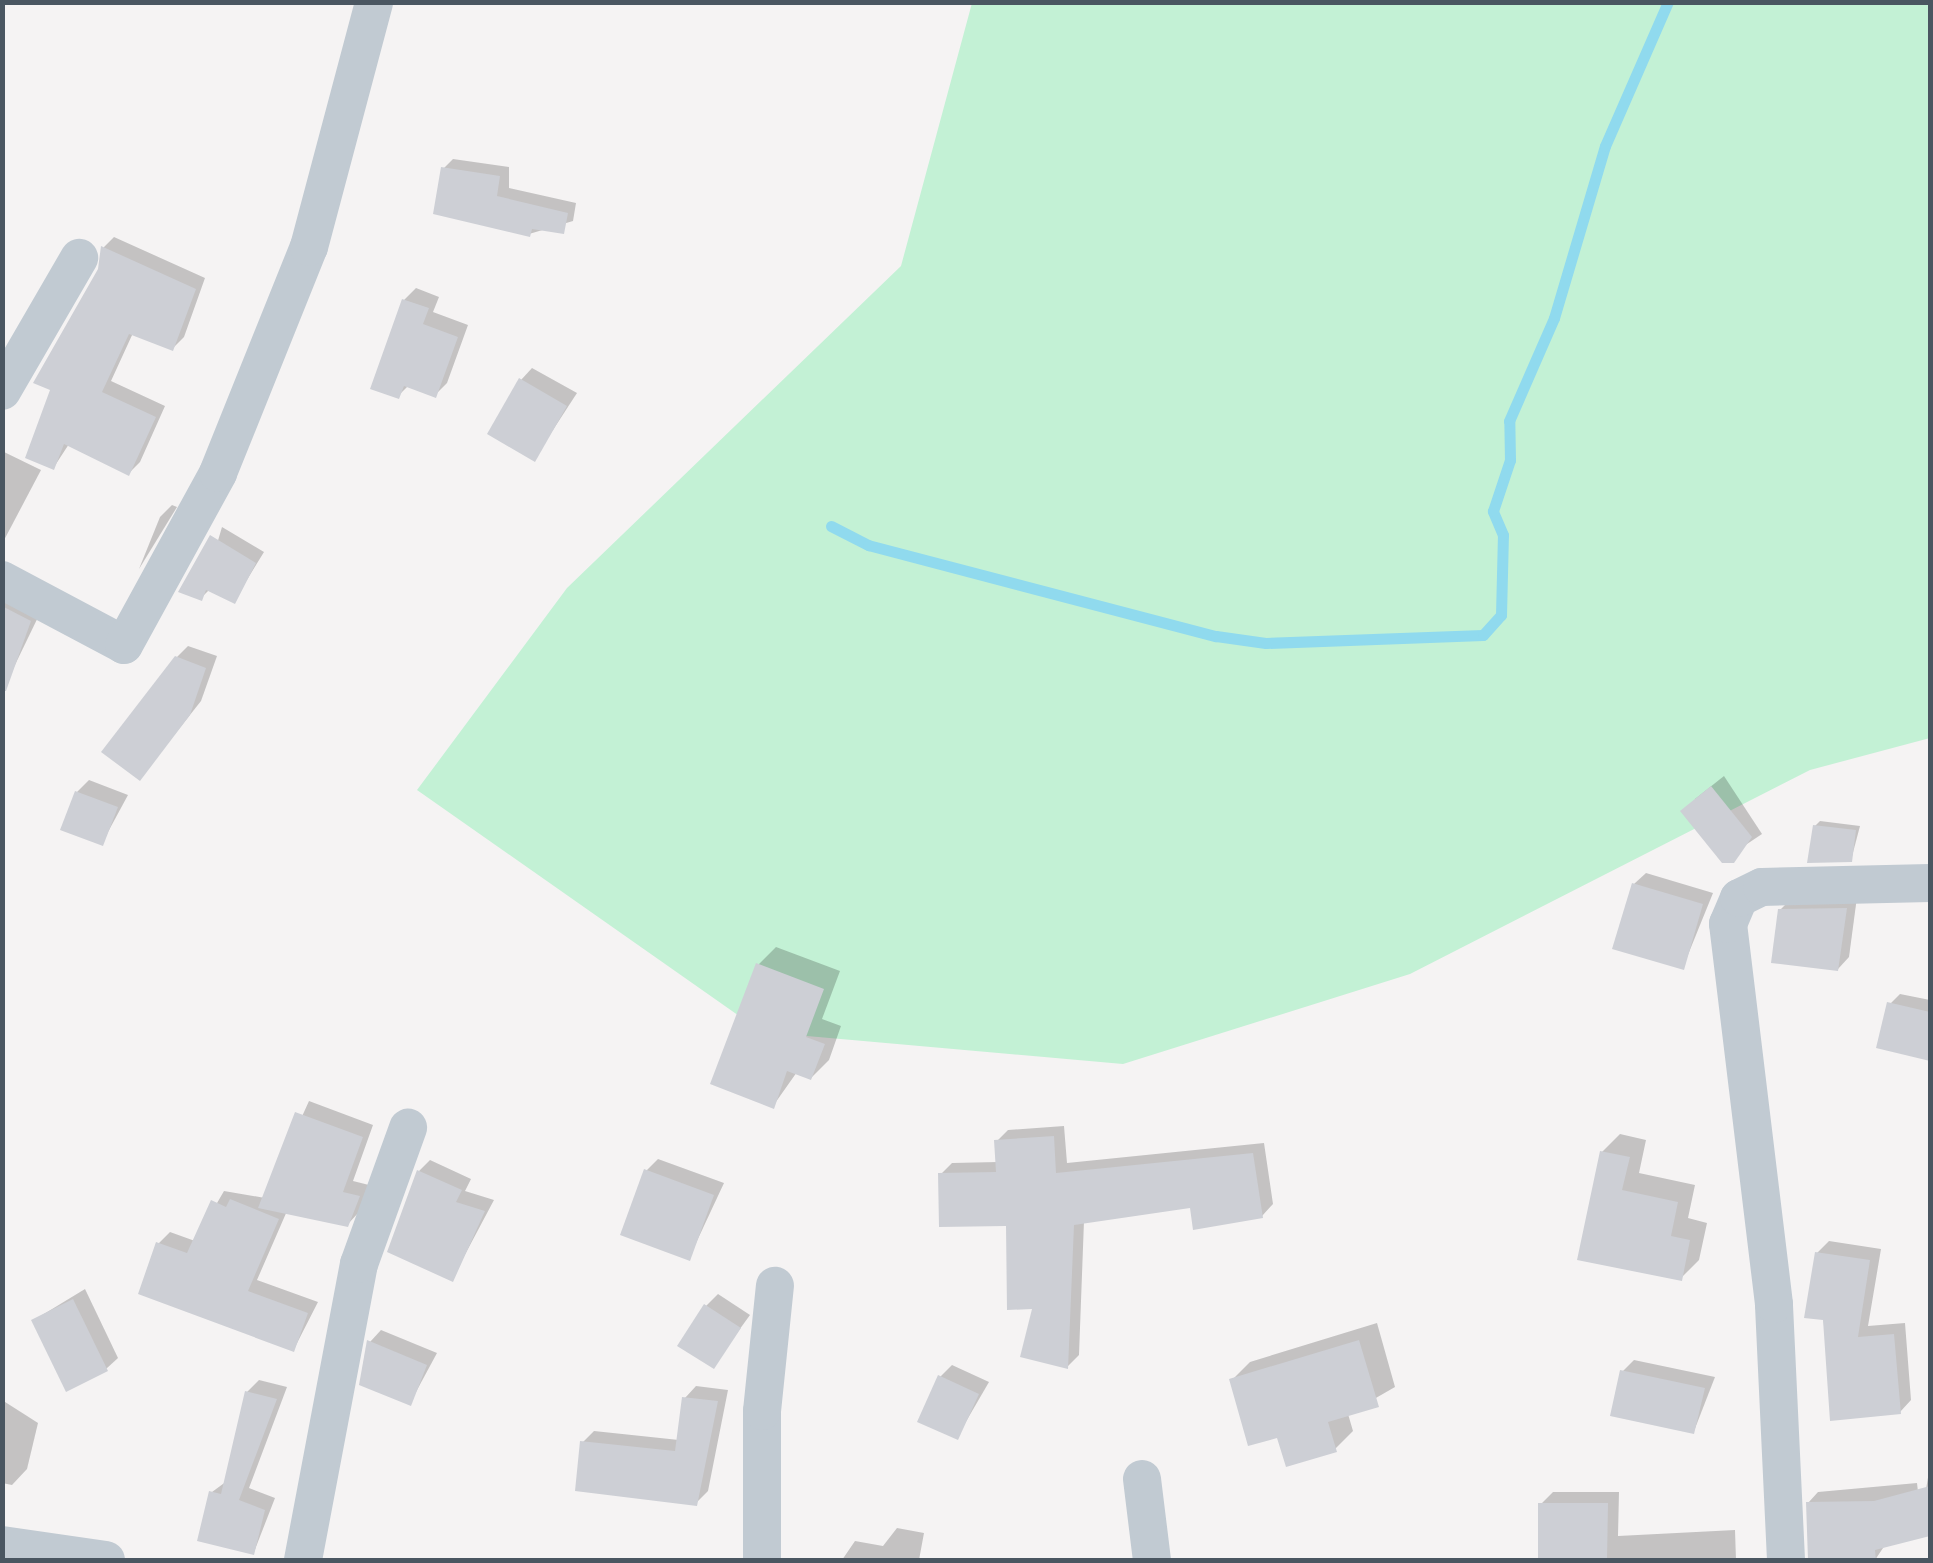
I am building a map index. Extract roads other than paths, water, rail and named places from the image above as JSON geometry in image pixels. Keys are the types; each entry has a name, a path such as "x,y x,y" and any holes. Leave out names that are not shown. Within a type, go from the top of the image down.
{"street":[{"path":"2,580 124,644 218,473 309,246 374,2"},
{"path":"2,392 79,258"},
{"path":"1786,1560 1774,1304 1728,924 1740,898 1762,887 1930,883"},
{"path":"303,1560 359,1264 408,1128"},
{"path":"762,1560 762,1411 775,1286"},
{"path":"1142,1479 1152,1560"},
{"path":"2,1544 106,1560"}],"waterway":[{"path":"831,526 868,545 1216,636 1266,643 1483,635 1501,615 1503,535 1493,511 1510,460 1509,421 1554,318 1605,146 1668,2"}]}
